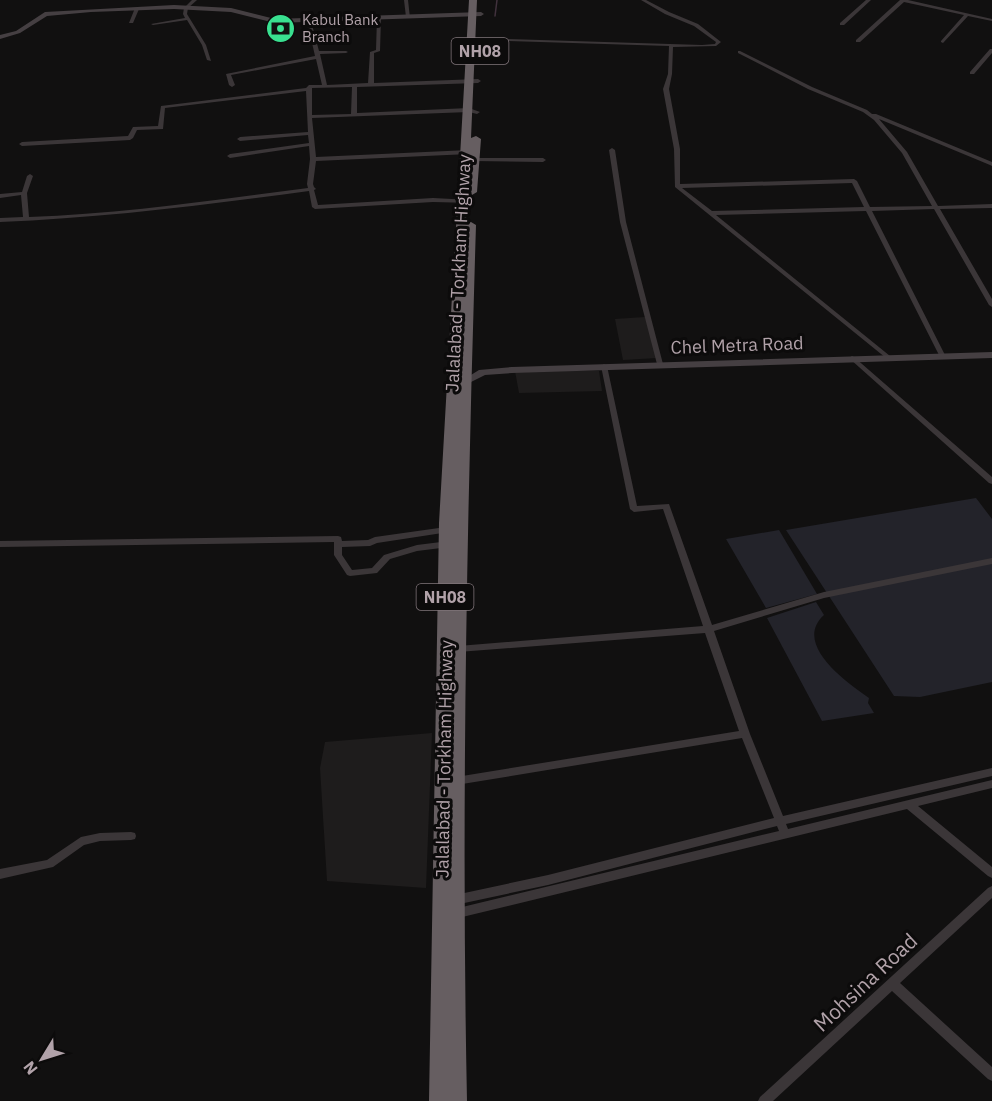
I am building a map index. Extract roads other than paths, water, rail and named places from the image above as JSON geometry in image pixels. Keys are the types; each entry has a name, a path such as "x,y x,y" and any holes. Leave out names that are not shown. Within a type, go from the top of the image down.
{"highway":[{"name":"Jalalabad - Torkham Highway","path":"473,0 480,39 473,96"},
{"name":"Jalalabad - Torkham Highway","path":"456,1101 448,908 452,383 461,249 472,155 477,15 482,0"},
{"name":"Jalalabad - Torkham Highway","path":"450,540 466,362 472,248 466,202"},
{"name":"Jalalabad - Torkham Highway","path":"440,1101 456,781 458,649 452,595"},
{"name":"Jalalabad - Torkham Highway","path":"448,1101 454,1046"}],"street":[{"path":"162,0 169,0"},
{"path":"195,0 186,8 185,14 204,45 209,60"},
{"path":"406,0 408,17"},
{"path":"480,39 671,45 709,45 719,42 696,25 667,14 643,0"},
{"path":"842,24 869,0"},
{"path":"858,41 902,0 992,20"},
{"path":"0,37 18,32 45,14 91,10 186,8 231,10 275,21 477,15"},
{"path":"131,22 137,9"},
{"path":"943,42 967,15"},
{"path":"371,84 372,52 378,51 380,18"},
{"path":"153,24 187,19"},
{"path":"309,21 326,86"},
{"path":"671,45 670,74 666,89 677,149 678,186 888,357"},
{"path":"972,73 992,50"},
{"path":"232,85 228,74 317,55 346,52"},
{"path":"740,52 810,88 991,165"},
{"path":"21,144 130,138 135,128 161,128 163,106 326,86 371,84 473,96"},
{"path":"354,114 355,85"},
{"path":"309,88 313,159 310,184 313,189 315,207 433,200 466,202"},
{"path":"309,117 354,114 473,96"},
{"path":"866,111 876,119 904,152 992,306"},
{"path":"240,139 310,133"},
{"path":"230,156 312,144"},
{"path":"612,150 623,222 660,364"},
{"path":"313,159 472,155 543,160"},
{"path":"26,220 24,193 30,176"},
{"path":"678,186 854,181 942,355"},
{"path":"0,220 26,220 168,207 313,189"},
{"path":"0,196 24,193"},
{"path":"710,213 992,206"},
{"name":"Chel Metra Road","path":"483,372 660,364 992,355"},
{"path":"852,358 992,481"},
{"path":"466,362 472,368 483,372"},
{"path":"604,366 634,509 666,506 745,734 785,834"},
{"path":"464,383 483,372"},
{"path":"0,544 338,539 338,555 350,573 374,571 387,557 450,540"},
{"path":"338,544 370,543 375,540 450,540"},
{"path":"458,649 709,629 824,595 992,561"},
{"path":"456,781 745,734"},
{"path":"448,908 490,892 779,821 992,772"},
{"path":"976,776 987,786"},
{"path":"448,908 492,905 987,786"},
{"path":"887,796 893,808"},
{"path":"910,804 992,873"},
{"path":"0,874 49,864 81,841 100,837 131,836"},
{"name":"Mohsina Road","path":"771,1099 992,891"},
{"path":"490,892 492,905"},
{"path":"892,983 992,1075"}],"waterway":[{"path":"495,16 497,0"}],"place":[{"name":"Kabul Bank Branch","path":"281,28"}]}
